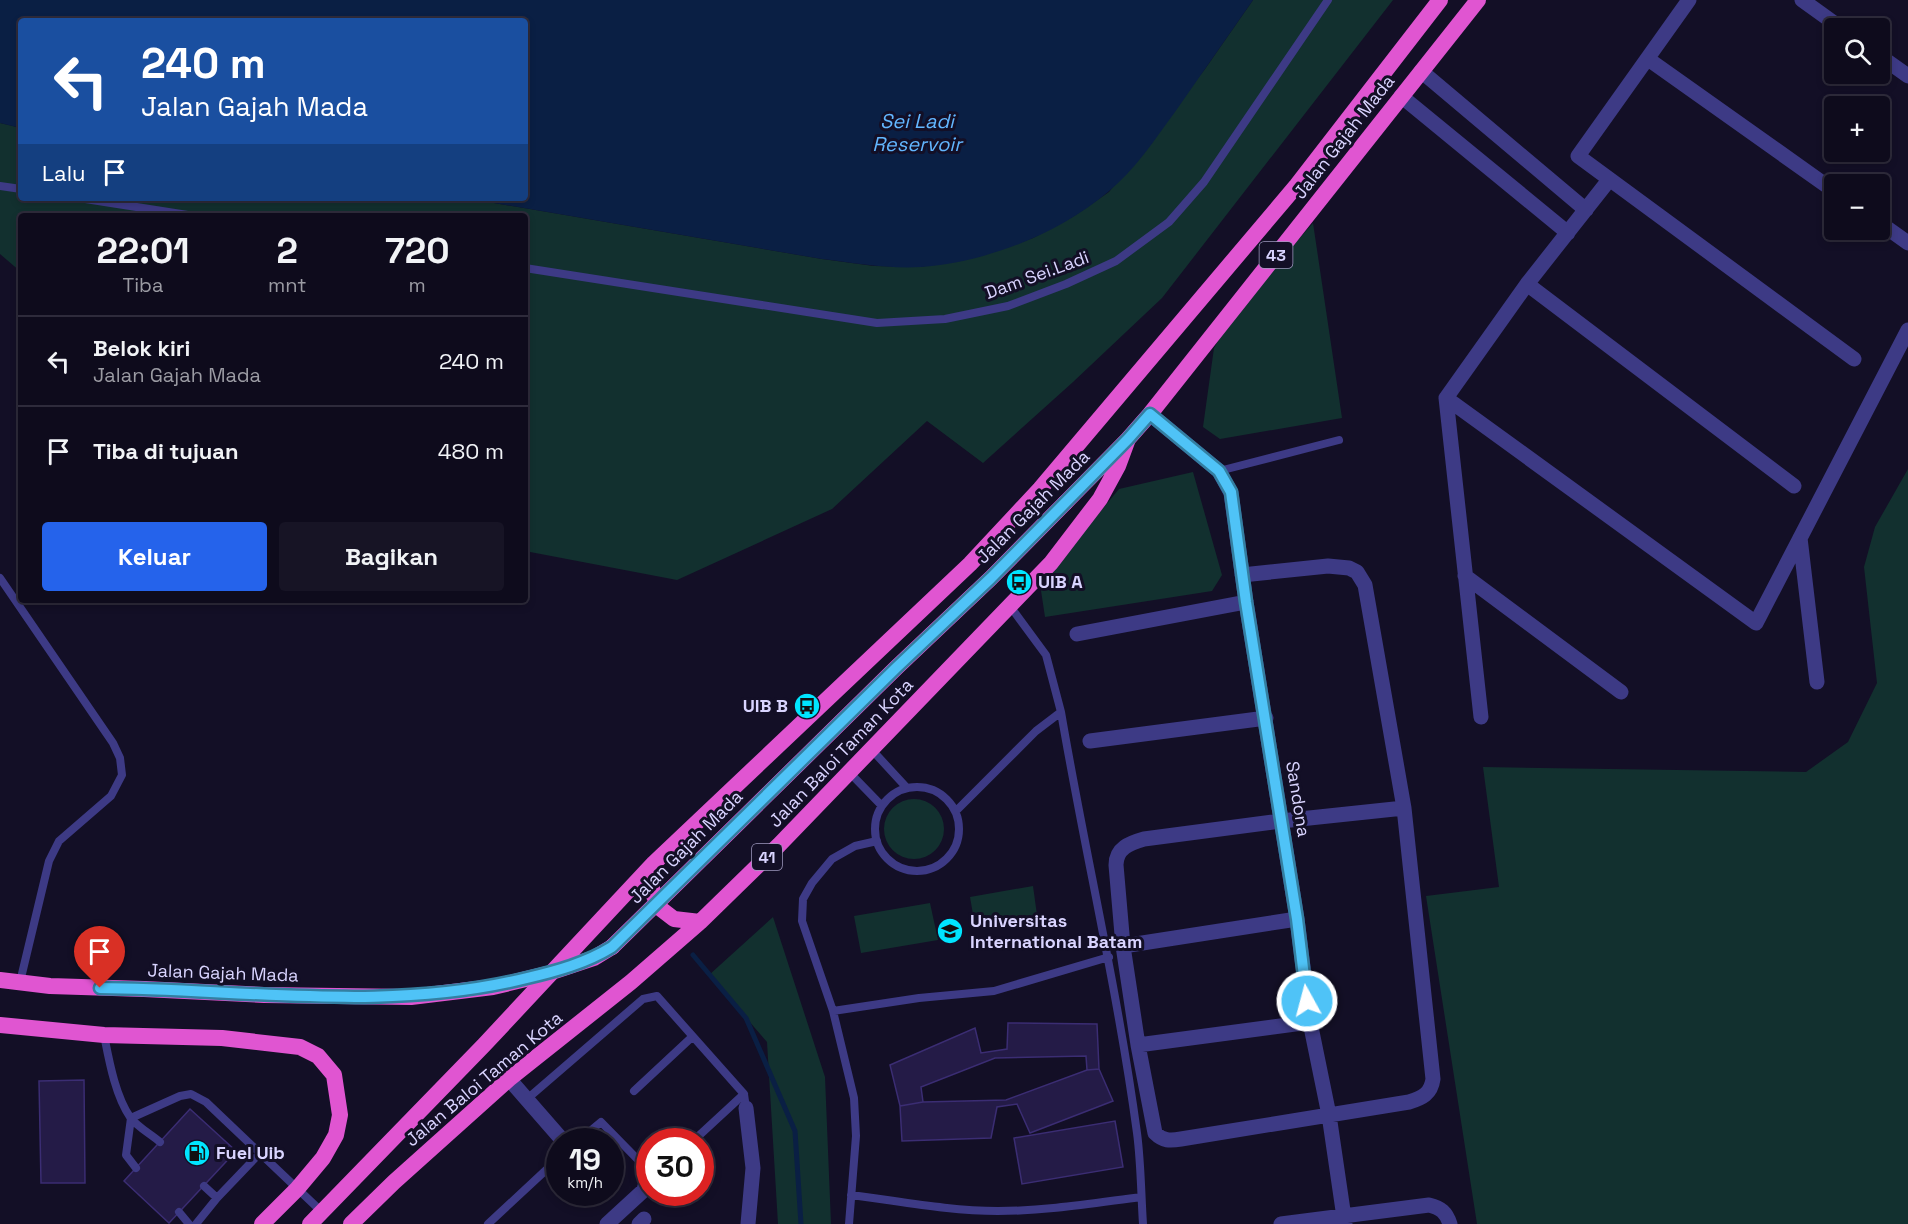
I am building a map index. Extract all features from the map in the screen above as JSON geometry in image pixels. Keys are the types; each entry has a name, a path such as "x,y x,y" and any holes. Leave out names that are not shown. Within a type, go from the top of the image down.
{"highway":[{"name":"Jalan Gajah Mada","path":"549,973 654,863 961,572 1040,489 1297,185 1440,0"},
{"name":"Jalan Gajah Mada","path":"0,981 60,987 144,988 264,995 411,997 493,987 594,958 612,947 897,667 991,578 1128,439 1478,0"},
{"name":"Jalan Baloi Taman Kota","path":"351,1224 394,1182 509,1079 631,982 700,922 873,750 1051,563 1100,499 1118,466 1128,439"},
{"path":"654,863 651,882 653,894 661,909 674,919 700,922"},
{"name":"Jalan Baloi Taman Kota","path":"316,1218 484,1045 549,973"},
{"path":"0,1025 104,1035 222,1038 300,1047 318,1056 334,1075 340,1115 336,1135 323,1158 297,1189 262,1224"}],"street":[{"path":"1689,0 1578,156 1854,359"},
{"path":"1802,0 1827,18"},
{"path":"1648,59 1824,184"},
{"path":"1890,63 1908,76"},
{"path":"1421,71 1586,210"},
{"path":"1401,96 1568,233"},
{"path":"1481,717 1446,398 1527,284 1609,180"},
{"path":"1890,230 1908,243"},
{"path":"1527,284 1794,486"},
{"path":"1446,398 1756,623 1908,330"},
{"name":"Sandona","path":"1150,414 1219,471 1231,492 1246,602 1297,919 1310,1022 1329,1115 1344,1219"},
{"path":"1800,538 1816,682"},
{"path":"1242,575 1328,566 1349,568 1358,572 1365,585 1404,808 1432,1087 1420,1098 1409,1102 1171,1141 1161,1138 1155,1132 1138,1045 1123,946 1116,858 1125,846 1144,839 1404,808"},
{"path":"1465,576 1621,692"},
{"path":"1077,634 1246,602"},
{"path":"1090,741 1266,718"},
{"path":"1123,946 1297,919"},
{"path":"1138,1045 1310,1022"},
{"path":"509,1079 552,1128"},
{"path":"745,1101 753,1168 748,1224"},
{"path":"607,1224 636,1197"},
{"path":"1281,1224 1344,1219 1429,1205 1440,1208 1446,1214 1449,1224"},
{"path":"639,1224 644,1219 644,1224"}],"lane":[{"name":"Dam Sei.Ladi","path":"528,268 877,323 945,320 1008,306 1066,284 1116,261 1169,222 1204,182 1328,0"},
{"path":"0,186 18,189"},
{"path":"98,201 175,213"},
{"path":"1219,471 1339,440"},
{"path":"0,578 112,743 120,758 122,775 111,796 59,841 49,861 20,982"},
{"path":"1010,606 1046,655 1061,712 1109,957 1137,1136 1143,1224"},
{"path":"956,811 1036,731 1061,712"},
{"path":"873,750 907,788"},
{"path":"850,773 882,806"},
{"path":"921,787 936,791 947,799 956,811 960,825 959,838 954,851 932,868 919,871 905,869 893,863 883,853 877,841 876,823 882,806 892,795 907,788 921,787"},
{"path":"849,1224 856,1136 854,1098 833,1011 802,921 803,899 812,883 832,859 855,846 877,841"},
{"path":"833,1011 920,998 994,991 1109,957"},
{"path":"527,1100 643,999 657,996 745,1101 710,1128"},
{"path":"104,1035 109,1064 117,1089 131,1118 160,1142"},
{"path":"634,1091 692,1037"},
{"path":"131,1118 180,1096 191,1094 206,1102 297,1189 316,1218"},
{"path":"131,1118 126,1155 136,1168"},
{"path":"594,1128 601,1122 607,1128"},
{"path":"624,1145 636,1158"},
{"path":"196,1224 217,1198 260,1153"},
{"path":"488,1224 546,1170"},
{"path":"204,1186 217,1198"},
{"path":"851,1195 969,1210 997,1211 1141,1197"},
{"path":"179,1212 189,1224"}],"green space":[{"path":"1253,0 1393,0 1162,298 983,463 927,421 832,509 677,580 528,552 528,213 18,213 18,269 0,254 0,123 18,127 18,201 483,201 822,259 874,266 921,267 993,252 1033,238 1074,216 1109,192 1205,69"},
{"path":"1313,223 1342,418 1220,439 1203,427 1214,348 1236,310"},
{"path":"1908,469 1908,1224 1477,1224 1426,896 1499,887 1483,767 1806,772 1848,742 1877,683 1864,567 1875,527"},
{"path":"1193,472 1222,575 1212,591 1045,617 1040,584 1119,489"},
{"path":"908,799 920,799 931,804 939,812 944,829 942,841 931,854 920,859 908,859 897,854 889,846 884,835 884,823 889,812 897,804"},
{"path":"1033,886 1037,915 975,926 970,897"},
{"path":"930,903 938,940 861,953 854,916"},
{"path":"773,917 825,1077 831,1224 778,1224 767,1042 709,975"}],"water":[{"name":"Sei Ladi Reservoir","path":"0,0 1253,0 1152,143 1136,164 1108,192 1067,221 1020,243 971,259 921,267 896,267 822,259 483,201 528,201 528,18 18,18 18,127 0,123"}],"building":[{"path":"1008,1023 1097,1024 1099,1069 1087,1070 1086,1056 995,1058 921,1087 923,1102 900,1106 890,1065 975,1028 981,1053 1007,1049"},
{"path":"1099,1069 1113,1101 1030,1133 1017,1104 997,1107 991,1138 902,1141 900,1106 923,1102 1006,1100 1087,1070"},
{"path":"84,1080 85,1183 41,1183 39,1081"},
{"path":"190,1109 236,1151 169,1223 124,1181"},
{"path":"1115,1121 1123,1167 1022,1184 1014,1138"}],"waterway":[{"path":"693,955 746,1018 795,1131 801,1224"}],"place":[{"name":"UIB A","path":"1019,582"},
{"name":"UIB B","path":"807,706"},
{"name":"Universitas International Batam","path":"950,931"},
{"name":"Fuel Uib","path":"197,1153"}],"route":[{"path":"100,988 144,988 264,995 411,997 493,987 594,958 612,947 778,783 862,704 897,667 991,578 1150,414 1219,471 1231,492 1246,602 1297,919 1307,1001"}]}
